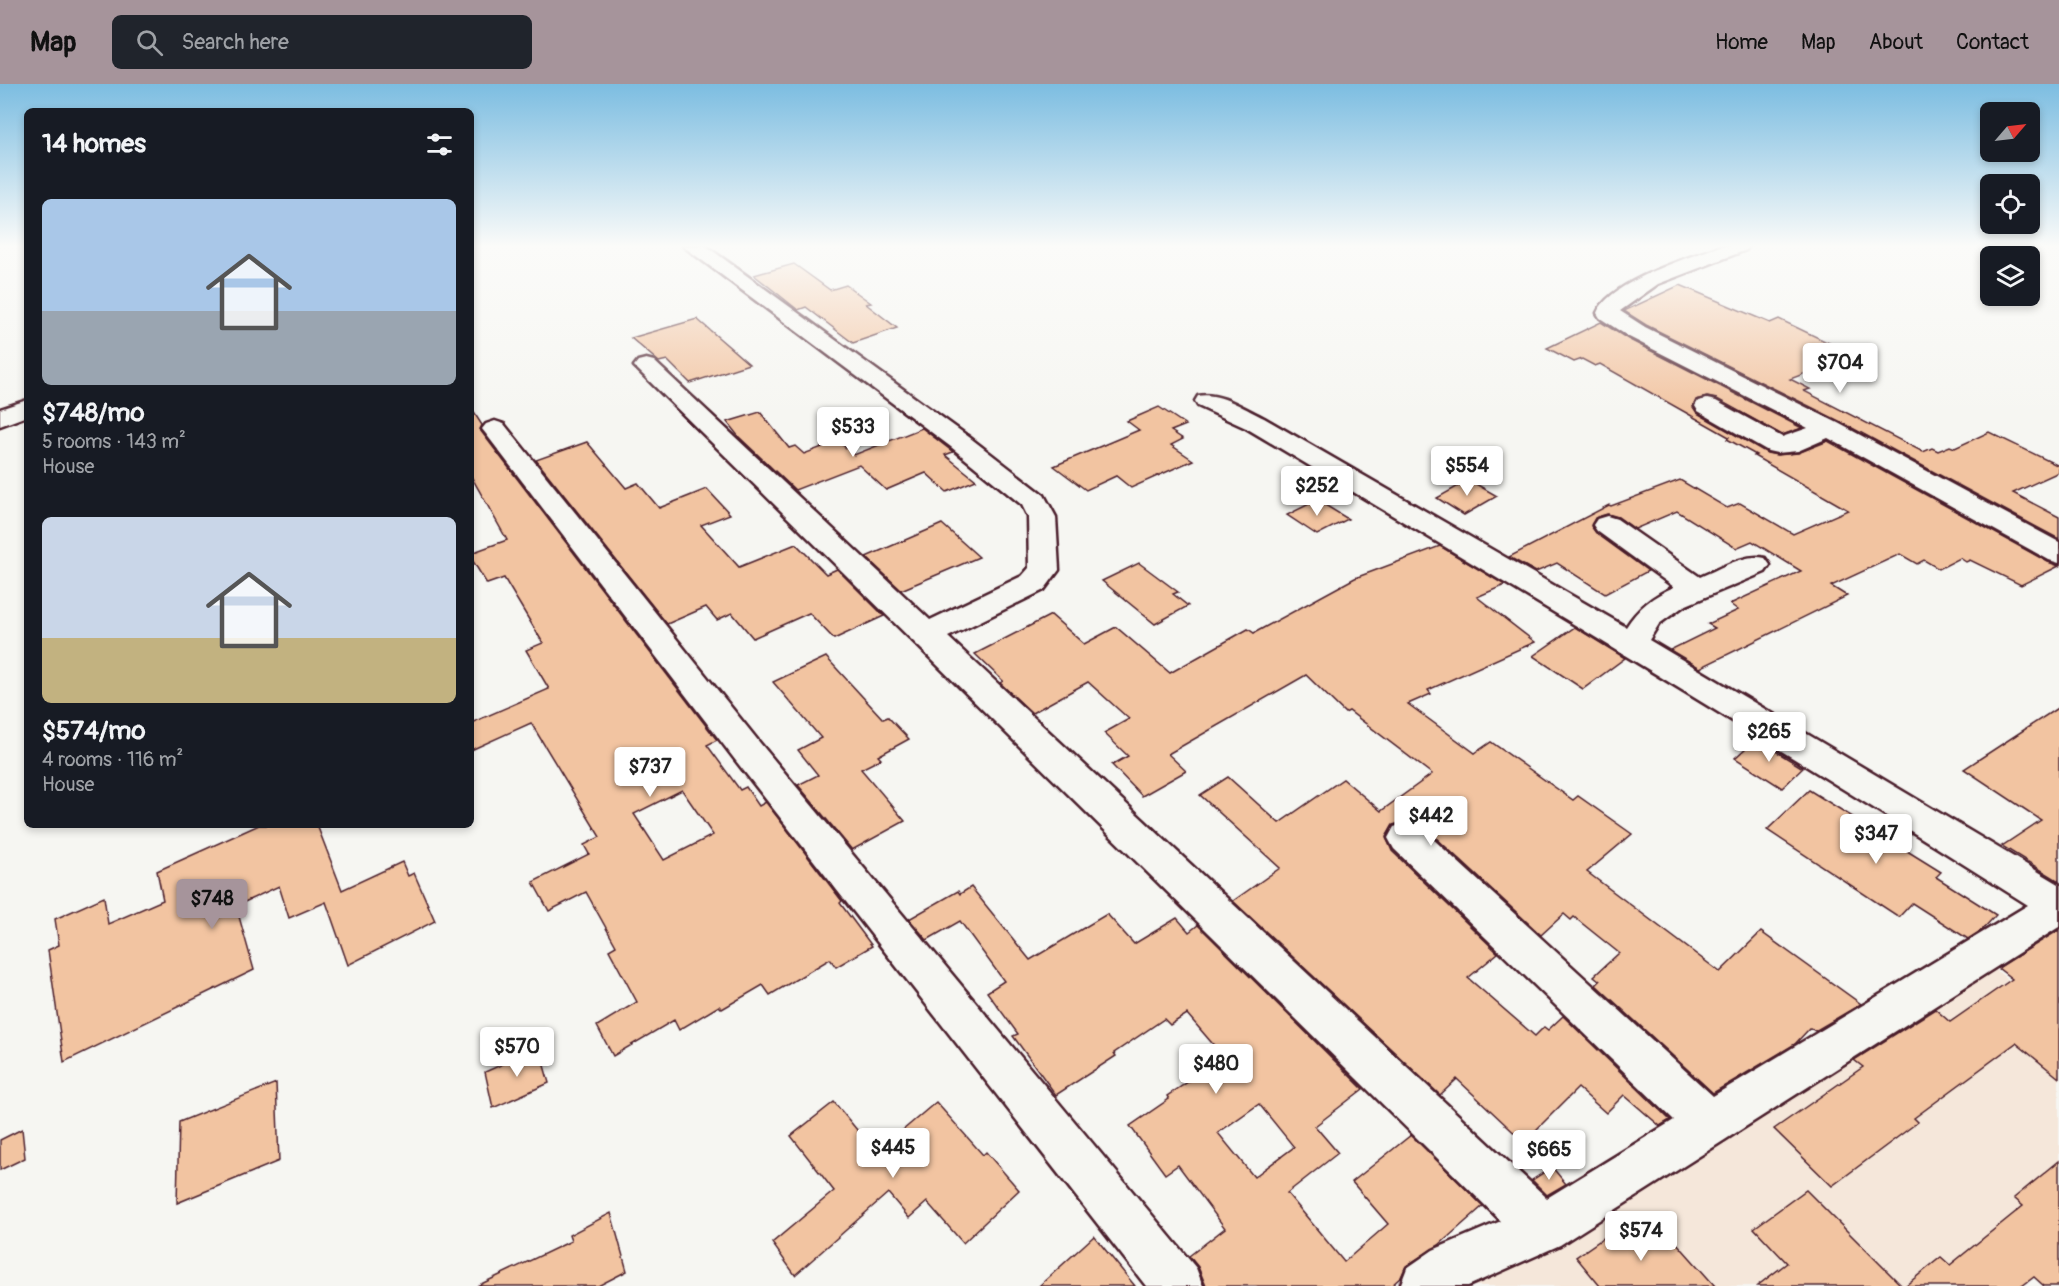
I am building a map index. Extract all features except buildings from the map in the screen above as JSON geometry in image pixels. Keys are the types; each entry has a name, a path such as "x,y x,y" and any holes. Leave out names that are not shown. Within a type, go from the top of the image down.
{"street":[{"path":"769,302 960,442 1034,501 1042,517 1044,570 1033,583 926,635"},
{"path":"1617,302 1611,306 1608,313 1638,332 1829,428 2059,554"},
{"path":"646,366 1543,1228"},
{"path":"1207,400 1255,423 1631,643 1867,784 2059,905 1543,1228 1451,1268 1425,1286"},
{"path":"1707,406 1777,445 1789,445 1829,428"},
{"path":"0,418 24,408"},
{"path":"495,429 748,752 1178,1286"},
{"path":"1607,525 1697,589"},
{"path":"1631,643 1648,617 1672,598 1755,565"},
{"path":"1407,838 1710,1124"}],"shaded area":[{"path":"1988,964 2059,1019 2059,1250 2015,1286 1467,1286"}]}
